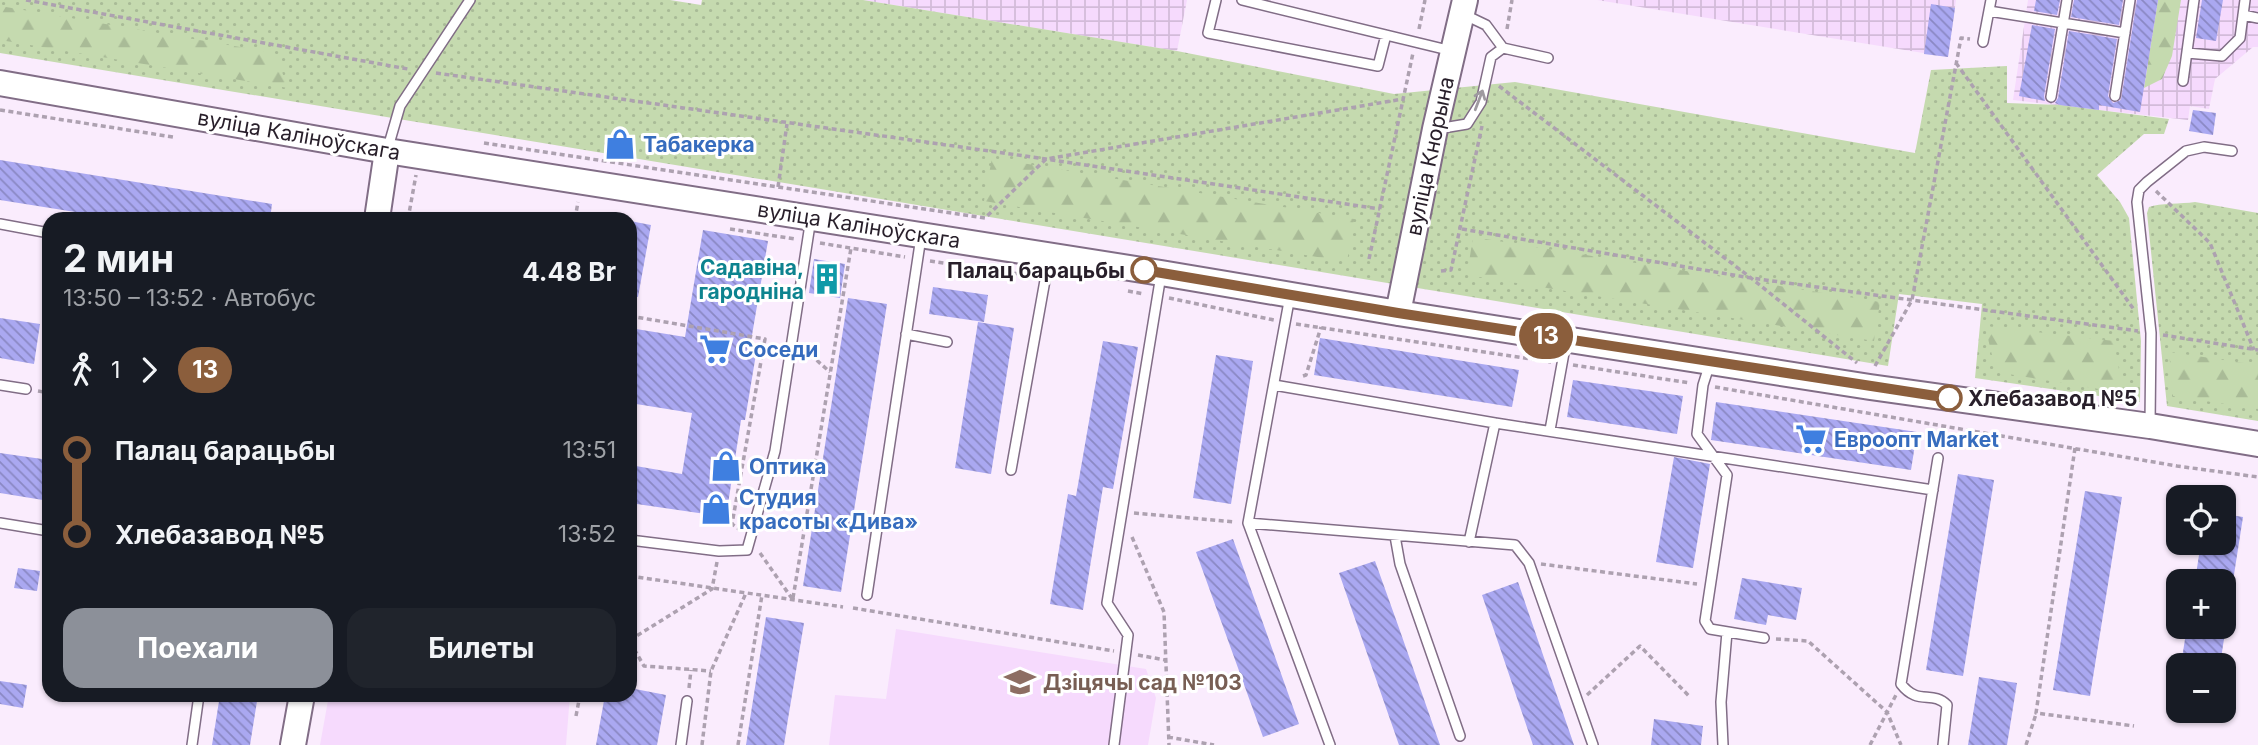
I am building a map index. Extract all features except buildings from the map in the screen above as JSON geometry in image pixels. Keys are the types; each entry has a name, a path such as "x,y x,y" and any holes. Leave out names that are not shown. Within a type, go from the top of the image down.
{"main road":[{"name":"вуліца Кнорына","path":"1398,313 1435,129 1464,7"},
{"name":"вуліца Каліноўскага","path":"0,83 386,161 808,229 921,235 1047,267 1160,284 1291,295 1398,313 1564,351 1710,361 2258,444"},
{"path":"378,212 386,161"},
{"path":"293,745 301,702"}],"lane":[{"path":"386,161 400,106 470,0"},
{"path":"1216,0 1208,33 1378,66 1386,35"},
{"path":"1242,0 1453,51"},
{"path":"1983,42 1991,0"},
{"path":"2050,97 2067,0"},
{"path":"2115,96 2130,0"},
{"path":"2183,81 2194,0"},
{"path":"2187,53 2222,56 2240,38 2245,0"},
{"path":"1464,7 1486,25 1503,48 1548,58"},
{"path":"1989,10 2125,33"},
{"path":"2243,15 2258,18"},
{"path":"1435,129 1467,124 1480,102 1491,57 1503,48"},
{"path":"2150,426 2151,333 2137,202 2139,190 2186,151 2195,147 2232,151"},
{"path":"0,224 42,232"},
{"path":"637,541 719,551 747,550 775,451 808,229"},
{"path":"867,595 921,235"},
{"path":"1012,470 1047,267"},
{"path":"1114,745 1128,635 1107,603 1160,284"},
{"path":"1291,295 1248,523 1329,745"},
{"path":"906,334 947,342"},
{"path":"1550,430 1564,351"},
{"path":"1710,361 1703,385 1697,434 1727,475 1705,621 1710,629 1763,638"},
{"path":"0,385 26,389"},
{"path":"1274,385 1495,423 1933,491"},
{"path":"1469,542 1495,423"},
{"path":"1938,458 1901,684 1909,694 1941,699 1947,705 1943,745"},
{"path":"0,523 42,530"},
{"path":"1248,523 1515,545 1529,563 1592,745"},
{"path":"1395,536 1400,564 1460,736"},
{"path":"1723,745 1721,702 1727,632"},
{"path":"681,745 687,701"},
{"path":"192,745 198,702"}],"path":[{"path":"26,0 423,72 1046,159 1380,209"},
{"path":"1369,259 1425,0"},
{"path":"1503,48 1512,0"},
{"path":"1875,366 1912,300 1961,38 1983,42"},
{"path":"1956,63 2151,333"},
{"path":"1493,91 1497,85 1751,278 1857,363"},
{"path":"787,124 778,187 985,218 1046,159 1403,99"},
{"path":"0,110 177,138"},
{"path":"1440,271 1451,270 1462,229 1482,124"},
{"path":"386,161 416,173 409,212"},
{"path":"2147,182 2210,243 2256,350"},
{"path":"576,212 578,202"},
{"path":"728,228 808,229 851,248 918,260 1047,267"},
{"path":"1462,229 1751,278 2256,350"},
{"path":"793,600 851,248"},
{"path":"1120,290 1160,284 1286,323 1564,351 1703,385 2177,466 2258,477"},
{"path":"637,317 765,338 732,524"},
{"path":"1274,385 1306,375 1321,327"},
{"path":"792,338 830,373"},
{"path":"2026,745 2036,713 2075,448"},
{"path":"1169,745 1164,612 1122,512 1248,523"},
{"path":"750,538 793,600"},
{"path":"1529,563 1709,585"},
{"path":"637,637 712,589 716,570"},
{"path":"637,577 843,607"},
{"path":"702,745 711,671 746,593"},
{"path":"738,745 762,596"},
{"path":"853,608 1166,660"},
{"path":"1763,638 1808,641 1887,712 1901,745"},
{"path":"1578,703 1640,646 1689,696"},
{"path":"637,654 644,666 711,671"},
{"path":"687,701 691,670"},
{"path":"1870,745 1901,684"},
{"path":"576,716 579,702"},
{"path":"2036,713 2134,726"},
{"path":"1168,737 1214,745"}],"shaded area":[{"path":"863,0 1187,0 1177,51"},
{"path":"1597,0 1956,0 1948,57"},
{"path":"2028,0 2258,0 2258,47 2253,47 2215,79 2209,109 2190,106 2188,120 2013,100"},
{"name":"Дзіцячы сад №103","path":"896,629 1146,669 1156,698 1148,745 829,745 835,695 886,699"},
{"path":"328,702 569,702 566,745 320,745"}],"green space":[{"path":"0,0 670,0 701,5 702,0 863,0 1177,51 1394,94 1515,82 1915,153 1931,70 2007,66 2007,103 2060,105 2169,119 2164,134 2144,134 2097,175 2120,202 2129,218 2141,341 2140,402 1975,378 1982,304 1899,294 1888,366 0,53"},
{"path":"2158,0 2181,0 2172,56 2162,79 2144,88"},
{"path":"0,6 275,53 288,88 0,40"},
{"path":"992,158 1354,219 1347,262 984,201"},
{"path":"2195,202 2258,213 2258,421 2167,406 2147,213 2149,207"},
{"path":"1473,237 1880,302 1874,341 1467,275"},
{"path":"1985,326 2114,341 2123,393 1996,372"},
{"path":"2169,352 2258,365 2258,409 2173,396"}],"bus line":[{"name":"13","path":"1144,270 1398,313 1949,398"}],"place":[{"name":"Табакерка","path":"620,144"},
{"name":"Палац барацьбы","path":"1144,270"},
{"name":"Садавіна, гародніна","path":"827,279"},
{"name":"Соседи","path":"715,349"},
{"name":"Хлебазавод №5","path":"1949,398"},
{"name":"Евроопт Market","path":"1811,439"},
{"name":"Оптика","path":"726,466"},
{"name":"Студия красоты «Дива»","path":"716,509"},
{"name":"Дзіцячы сад №103","path":"1020,682"}]}
